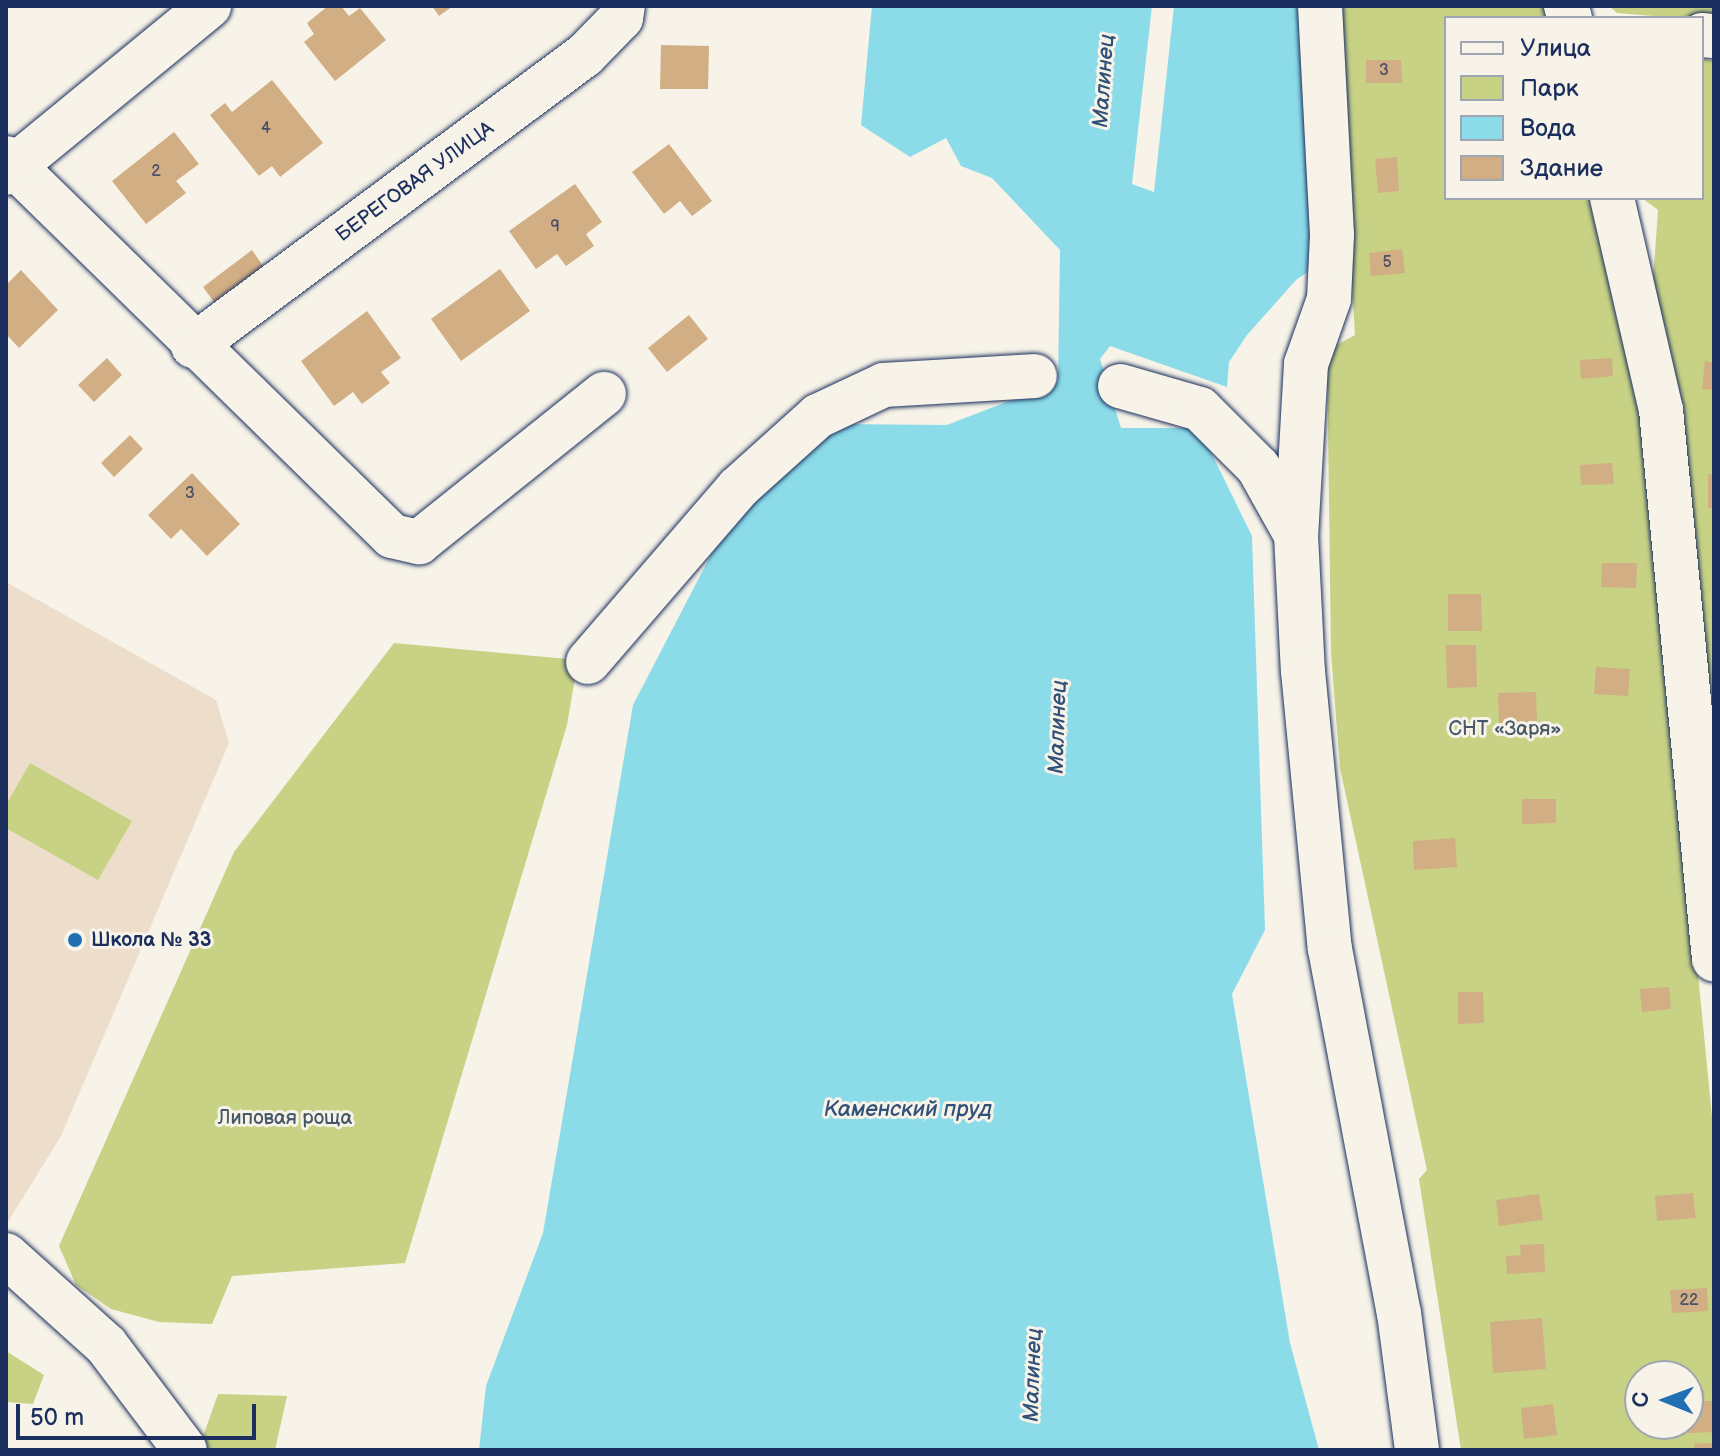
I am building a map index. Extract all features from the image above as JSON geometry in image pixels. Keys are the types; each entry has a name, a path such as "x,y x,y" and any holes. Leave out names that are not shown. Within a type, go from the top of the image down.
{"street":[{"path":"209,6 8,166 392,536 419,542 604,394"},
{"name":"БЕРЕГОВАЯ УЛИЦА","path":"193,346 584,56 621,18 623,6"},
{"path":"1320,6 1332,235 1329,299 1306,364 1296,535 1303,671 1330,949 1399,1313 1417,1450"},
{"path":"1612,200 1661,410 1714,959"},
{"path":"588,662 738,488 818,416 884,385 1035,376"},
{"path":"1120,386 1200,409 1258,467 1296,535"},
{"path":"6,1255 106,1345 185,1450"}],"shaded area":[{"name":"Школа № 33","path":"6,582 216,700 229,743 61,1136 6,1225"}],"green space":[{"name":"СНТ «Заря»","path":"1335,6 1549,6 1552,16 1444,16 1444,200 1598,200 1643,414 1714,1137 1714,1450 1461,1450 1419,1179 1427,1170 1340,768 1331,653 1327,350 1355,335"},
{"path":"1609,6 1714,6 1714,21 1704,20 1704,16 1617,13"},
{"path":"1704,58 1714,61 1714,815 1653,281 1658,210 1645,200 1704,200"},
{"name":"Липовая роща","path":"394,643 578,660 567,725 405,1263 232,1276 212,1324 159,1322 111,1309 76,1285 59,1246 234,852"},
{"path":"30,763 132,821 98,880 6,828 6,805"},
{"path":"6,1351 44,1375 33,1404 6,1402"},
{"path":"218,1394 287,1396 275,1450 199,1448"}],"water":[{"name":"Каменский пруд","path":"872,6 1152,6 1132,184 1154,192 1174,6 1306,6 1323,261 1296,280 1247,335 1229,362 1227,387 1110,346 1100,359 1121,428 1199,428 1252,536 1265,930 1232,994 1290,1343 1319,1450 479,1450 486,1386 543,1233 633,705 728,522 836,424 947,425 1058,382 1060,250 992,178 961,166 946,138 910,157 861,125"}],"building":[{"path":"328,6 341,6 349,16 360,8 386,40 335,81 304,42 314,34 307,23"},
{"path":"432,6 453,6 439,16"},
{"path":"661,45 709,46 708,89 660,89"},
{"path":"1366,60 1401,60 1402,83 1366,83"},
{"path":"272,80 323,143 280,177 272,166 259,176 210,115 225,103 232,112"},
{"path":"174,132 199,164 176,181 186,193 146,224 112,181"},
{"path":"669,144 712,201 692,216 680,201 664,214 632,172"},
{"path":"1397,157 1399,191 1378,193 1375,159"},
{"path":"575,184 602,222 586,234 594,246 566,266 557,254 536,269 509,231"},
{"path":"1402,249 1405,273 1371,276 1369,253"},
{"path":"252,250 263,266 214,302 203,287"},
{"path":"500,269 530,311 461,361 431,319"},
{"path":"21,270 58,310 19,348 6,334 6,285"},
{"path":"367,311 401,358 381,372 390,383 362,404 353,392 334,406 301,361"},
{"path":"689,315 708,339 667,372 648,348"},
{"path":"107,358 122,375 94,402 78,385"},
{"path":"1612,358 1613,376 1581,379 1580,360"},
{"path":"1705,361 1714,363 1714,390 1702,389"},
{"path":"130,435 143,449 114,477 101,463"},
{"path":"1612,463 1614,484 1581,485 1580,465"},
{"path":"192,473 240,524 207,556 181,529 171,539 148,515"},
{"path":"1708,474 1714,474 1714,508 1708,508"},
{"path":"1602,563 1637,563 1636,588 1601,587"},
{"path":"1448,594 1481,594 1482,631 1448,631"},
{"path":"1446,645 1476,645 1477,687 1447,688"},
{"path":"1596,667 1630,669 1628,696 1594,694"},
{"path":"1536,692 1537,725 1499,726 1498,693"},
{"path":"1522,799 1556,799 1556,823 1522,824"},
{"path":"1455,838 1457,867 1414,870 1413,841"},
{"path":"1669,987 1671,1009 1642,1012 1640,989"},
{"path":"1458,992 1483,992 1484,1023 1458,1024"},
{"path":"1693,1193 1696,1218 1657,1221 1655,1196"},
{"path":"1539,1194 1543,1220 1499,1226 1496,1200"},
{"path":"1544,1244 1545,1272 1507,1274 1506,1256 1521,1255 1520,1245"},
{"path":"1707,1288 1708,1311 1672,1313 1670,1290"},
{"path":"1542,1318 1546,1369 1493,1373 1490,1322"},
{"path":"1704,1390 1705,1401 1714,1401 1714,1432 1704,1432"},
{"path":"1553,1404 1557,1435 1524,1439 1521,1408"},
{"path":"1714,1443 1714,1450 1695,1450 1694,1444"}],"place":[{"name":"Школа № 33","path":"75,940"}],"water label":[{"name":"Малинец","path":"1104,81"},
{"name":"Малинец","path":"1058,727"},
{"name":"Малинец","path":"1033,1375"}]}
